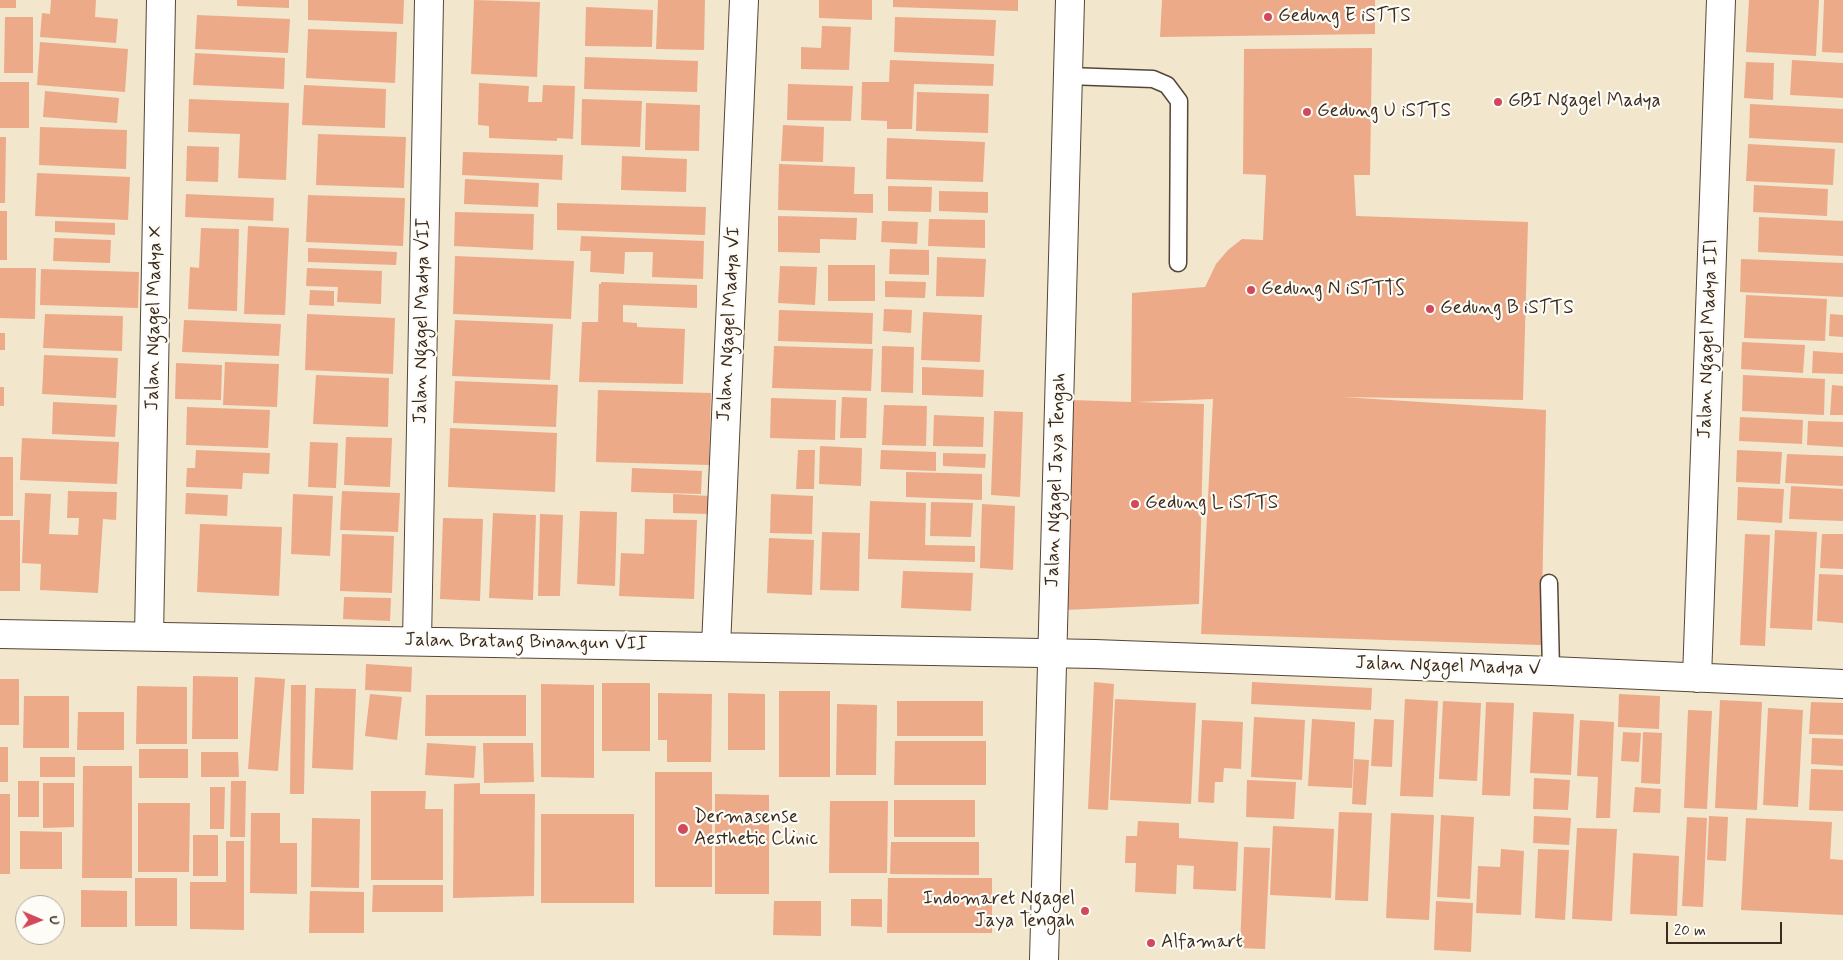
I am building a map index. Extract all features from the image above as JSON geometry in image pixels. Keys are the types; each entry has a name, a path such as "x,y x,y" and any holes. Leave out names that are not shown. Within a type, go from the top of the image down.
{"street":[{"name":"Jalan Ngagel Madya X","path":"149,636 161,0"},
{"name":"Jalan Ngagel Madya VII","path":"417,641 429,0"},
{"name":"Jalan Ngagel Madya VI","path":"716,647 744,0"},
{"name":"Jalan Ngagel Jaya Tengah","path":"1044,960 1070,0"},
{"name":"Jalan Ngagel Madya III","path":"1697,678 1721,0"},
{"name":"Jalan Bratang Binangun VII","path":"0,634 1052,654"},
{"name":"Jalan Ngagel Madya V","path":"1052,654 1550,671 1843,684"}],"lane":[{"path":"1068,76 1153,79 1167,84 1179,101 1178,263"},
{"path":"1550,583 1550,671"}],"building":[{"path":"0,0 16,0 16,8 0,8"},
{"path":"51,0 96,0 95,17 118,19 116,43 40,37 42,13 50,14"},
{"path":"237,0 289,0 289,8 237,6"},
{"path":"308,0 404,0 403,24 308,20"},
{"path":"474,0 540,2 537,77 471,74"},
{"path":"658,0 705,0 704,50 656,49"},
{"path":"819,0 872,0 872,20 819,18"},
{"path":"893,0 1018,0 1018,11 893,7"},
{"name":"Gedung E iSTTS","path":"1162,0 1375,0 1375,34 1160,37"},
{"path":"1749,0 1819,0 1816,56 1746,52"},
{"path":"1824,0 1843,0 1843,53 1822,52"},
{"path":"586,7 653,10 652,47 585,46"},
{"path":"197,15 290,19 288,53 195,49"},
{"path":"5,17 33,17 33,73 4,73"},
{"path":"895,17 996,20 994,56 894,52"},
{"path":"822,26 851,27 849,70 801,69 801,47 821,48"},
{"path":"308,29 397,32 395,83 306,78"},
{"path":"40,42 128,49 125,92 37,85"},
{"path":"1372,48 1370,175 1354,175 1356,216 1528,222 1523,400 1343,397 1546,410 1541,645 1201,634 1213,399 1137,402 1204,404 1199,604 1065,610 1071,400 1131,402 1132,293 1205,287 1216,264 1228,250 1242,239 1263,240 1266,175 1243,174 1244,49"},
{"path":"195,53 285,58 284,89 193,85"},
{"path":"585,57 698,61 697,92 584,89"},
{"path":"890,60 994,64 993,86 914,84 912,129 887,129 887,121 861,120 862,82 889,82"},
{"path":"1792,60 1843,63 1843,98 1790,95"},
{"path":"1746,62 1774,63 1773,100 1744,98"},
{"path":"0,82 29,82 29,128 0,128"},
{"path":"479,83 529,86 528,102 542,102 543,85 575,86 573,139 557,138 557,141 489,138 489,126 478,125"},
{"path":"788,84 853,86 851,121 787,120"},
{"path":"304,85 386,89 385,128 302,125"},
{"path":"45,91 119,98 117,123 43,117"},
{"path":"917,92 989,94 988,133 916,131"},
{"path":"189,99 289,103 286,180 238,178 240,134 188,132"},
{"path":"582,99 642,101 640,147 581,145"},
{"path":"646,103 700,105 699,151 645,150"},
{"path":"1750,104 1843,109 1843,143 1749,138"},
{"path":"783,125 824,127 823,162 781,161"},
{"path":"40,127 127,130 126,169 39,165"},
{"path":"318,134 406,137 404,188 316,185"},
{"path":"0,137 6,137 5,203 0,203"},
{"path":"887,138 985,142 983,182 886,179"},
{"path":"1748,144 1835,149 1833,185 1746,181"},
{"path":"187,146 219,147 218,182 186,181"},
{"path":"463,152 563,155 562,180 462,175"},
{"path":"622,156 687,159 686,192 621,190"},
{"path":"779,164 855,167 854,194 873,194 873,213 778,210"},
{"path":"37,173 130,177 128,220 35,216"},
{"path":"465,179 539,183 538,207 464,204"},
{"path":"1754,185 1828,189 1827,216 1753,212"},
{"path":"888,186 932,187 931,212 888,211"},
{"path":"939,191 988,192 988,213 939,211"},
{"path":"186,194 274,198 273,221 185,217"},
{"path":"308,195 405,198 403,246 306,242"},
{"path":"557,203 706,207 705,235 557,230"},
{"path":"0,211 7,211 7,260 0,260"},
{"path":"455,212 534,214 533,250 454,246"},
{"path":"778,216 857,218 856,240 820,239 820,253 778,252"},
{"path":"1759,217 1843,221 1843,256 1758,252"},
{"path":"929,219 985,220 985,248 928,246"},
{"path":"55,221 115,223 115,235 55,232"},
{"path":"882,221 918,222 917,244 881,242"},
{"path":"248,226 289,228 285,315 244,314"},
{"path":"201,228 239,229 237,311 188,309 190,267 199,268"},
{"path":"581,236 704,241 703,279 652,277 653,252 625,252 624,274 590,272 591,251 580,251"},
{"path":"54,238 111,240 110,263 53,261"},
{"path":"308,248 397,252 396,265 308,262"},
{"path":"890,249 929,250 929,275 889,274"},
{"path":"455,256 574,261 571,319 453,314"},
{"path":"937,257 986,259 984,297 936,296"},
{"path":"1741,259 1843,263 1843,297 1740,292"},
{"path":"828,265 875,265 875,301 828,301"},
{"path":"780,266 817,267 815,305 778,303"},
{"path":"0,268 36,268 35,319 0,318"},
{"path":"307,268 382,271 381,304 337,302 338,287 306,286"},
{"path":"41,269 139,272 138,308 40,305"},
{"path":"885,281 926,282 925,298 885,297"},
{"path":"601,282 697,285 697,308 623,305 623,322 637,323 637,327 685,329 683,384 579,382 582,322 598,322 599,284"},
{"path":"310,290 334,291 334,306 309,305"},
{"path":"1746,295 1827,299 1825,341 1744,338"},
{"path":"884,309 912,310 911,333 883,331"},
{"path":"779,310 873,313 872,344 778,341"},
{"path":"923,312 982,315 980,362 921,360"},
{"path":"45,314 123,316 122,351 43,348"},
{"path":"307,314 395,318 393,374 305,370"},
{"path":"1830,314 1843,315 1843,337 1829,336"},
{"path":"184,320 281,324 279,356 182,352"},
{"path":"455,320 553,324 550,380 452,376"},
{"path":"0,333 5,333 5,350 0,350"},
{"path":"1742,342 1805,345 1803,373 1741,369"},
{"path":"774,346 873,349 871,391 772,388"},
{"path":"882,346 914,347 913,393 881,392"},
{"path":"1813,351 1843,353 1843,374 1812,373"},
{"path":"44,355 118,358 116,398 42,394"},
{"path":"225,362 279,364 277,407 223,405"},
{"path":"176,363 222,365 221,400 175,399"},
{"path":"922,367 984,370 983,397 922,395"},
{"path":"316,375 389,378 388,427 313,424"},
{"path":"1743,375 1825,379 1824,415 1742,411"},
{"path":"455,381 558,385 556,427 453,423"},
{"path":"1832,385 1843,386 1843,415 1830,415"},
{"path":"0,387 4,387 4,406 0,406"},
{"path":"598,390 711,393 709,465 596,462"},
{"path":"842,397 867,398 866,438 840,438"},
{"path":"771,398 836,400 835,440 770,438"},
{"path":"53,402 117,405 115,437 52,434"},
{"path":"884,405 927,406 926,446 882,445"},
{"path":"187,407 270,410 268,448 186,445"},
{"path":"994,411 1023,412 1020,497 991,495"},
{"path":"934,415 984,417 983,447 933,446"},
{"path":"1740,417 1803,420 1802,444 1739,441"},
{"path":"1808,421 1843,422 1843,447 1807,445"},
{"path":"450,428 557,433 555,492 448,487"},
{"path":"346,437 392,438 390,487 344,485"},
{"path":"22,438 119,442 117,484 20,480"},
{"path":"310,442 338,443 336,488 308,487"},
{"path":"820,446 862,448 861,486 819,484"},
{"path":"196,450 270,453 269,474 243,473 242,489 186,487 187,468 195,468"},
{"path":"798,450 815,450 814,489 796,489"},
{"path":"881,450 936,452 936,471 880,469"},
{"path":"1737,450 1782,452 1780,484 1736,482"},
{"path":"943,453 986,454 985,468 943,466"},
{"path":"1787,454 1843,456 1843,486 1785,483"},
{"path":"0,457 13,457 13,516 0,516"},
{"path":"632,468 702,471 701,494 631,492"},
{"path":"906,472 982,474 982,500 906,497"},
{"path":"1791,486 1843,489 1843,521 1789,519"},
{"path":"1738,487 1784,489 1782,523 1737,520"},
{"path":"68,491 117,492 116,520 103,519 98,593 40,590 41,564 22,563 25,493 51,494 49,534 78,535 79,518 67,518"},
{"path":"342,491 400,493 398,532 340,530"},
{"path":"186,493 228,495 227,516 185,514"},
{"path":"293,494 333,496 330,556 291,554"},
{"path":"673,494 710,496 709,514 673,513"},
{"path":"771,494 813,496 812,534 770,533"},
{"path":"870,501 926,503 925,545 975,546 975,562 868,559"},
{"path":"931,502 973,503 971,537 930,536"},
{"path":"982,504 1015,506 1013,570 980,568"},
{"path":"580,511 617,512 615,586 577,584"},
{"path":"493,513 536,515 533,600 489,598"},
{"path":"540,514 563,515 560,596 538,596"},
{"path":"443,518 483,519 480,601 440,599"},
{"path":"645,519 697,520 694,599 619,596 621,553 644,554"},
{"path":"0,520 20,520 20,591 0,591"},
{"path":"200,524 282,527 279,596 197,592"},
{"path":"1775,530 1817,532 1812,630 1770,628"},
{"path":"822,532 860,533 859,591 820,590"},
{"path":"342,534 394,536 392,593 340,591"},
{"path":"1745,534 1770,535 1765,646 1740,645"},
{"path":"1822,534 1843,534 1843,569 1820,568"},
{"path":"769,538 814,540 812,595 767,593"},
{"path":"903,571 973,573 971,611 901,608"},
{"path":"1819,574 1843,575 1843,623 1817,621"},
{"path":"344,597 391,598 390,621 343,619"},
{"path":"366,664 412,667 411,692 365,690"},
{"path":"193,676 238,677 238,739 192,739"},
{"path":"255,677 285,679 278,771 248,769"},
{"path":"0,679 19,679 19,725 0,725"},
{"path":"1094,682 1114,684 1108,810 1088,809"},
{"path":"1252,682 1372,688 1371,710 1251,704"},
{"path":"602,683 650,683 650,751 602,751"},
{"path":"541,684 594,685 594,778 541,777"},
{"path":"291,685 306,685 304,794 290,794"},
{"path":"137,686 187,687 187,744 136,744"},
{"path":"315,688 356,689 353,770 312,768"},
{"path":"779,691 830,691 830,777 779,777"},
{"path":"658,693 712,694 711,762 667,762 667,740 658,740"},
{"path":"728,693 765,694 765,750 728,750"},
{"path":"370,694 402,697 397,740 365,736"},
{"path":"1619,694 1660,696 1659,729 1618,727"},
{"path":"426,695 526,695 526,736 425,736"},
{"path":"24,696 69,696 69,748 23,748"},
{"path":"1115,699 1196,703 1191,804 1110,800"},
{"path":"1405,699 1438,701 1433,797 1400,796"},
{"path":"1720,700 1762,702 1757,810 1715,808"},
{"path":"897,701 983,701 983,736 897,736"},
{"path":"1443,701 1481,703 1477,781 1439,779"},
{"path":"1486,702 1514,703 1510,796 1482,795"},
{"path":"1811,702 1843,703 1843,735 1809,734"},
{"path":"837,704 877,705 876,775 836,775"},
{"path":"1768,708 1803,710 1798,807 1763,805"},
{"path":"1688,710 1712,711 1707,809 1684,808"},
{"path":"78,712 124,712 124,750 77,750"},
{"path":"1533,712 1574,714 1571,775 1530,773"},
{"path":"1254,717 1305,720 1302,780 1251,777"},
{"path":"1312,719 1355,722 1352,788 1308,786"},
{"path":"1374,719 1394,720 1392,767 1371,766"},
{"path":"1202,720 1243,722 1241,769 1224,768 1223,782 1215,782 1214,803 1198,802"},
{"path":"1580,720 1614,722 1610,818 1596,818 1598,777 1577,776"},
{"path":"1623,732 1641,733 1639,762 1621,761"},
{"path":"1643,732 1662,733 1660,784 1641,783"},
{"path":"1812,738 1843,739 1843,766 1811,764"},
{"path":"895,741 986,741 986,785 894,785"},
{"path":"427,743 476,746 474,778 425,775"},
{"path":"483,743 533,743 534,782 484,783"},
{"path":"0,747 8,747 8,782 0,782"},
{"path":"139,749 188,749 188,778 139,778"},
{"path":"201,752 238,752 239,777 201,777"},
{"path":"40,757 75,757 75,777 40,777"},
{"path":"1354,759 1369,760 1366,805 1352,804"},
{"path":"83,766 132,766 132,878 82,878"},
{"path":"1811,769 1843,770 1843,811 1809,810"},
{"name":"Dermasense Aesthetic Clinic","path":"655,772 712,772 712,887 655,887"},
{"path":"1534,778 1570,780 1568,810 1533,809"},
{"path":"1247,780 1296,782 1294,819 1246,817"},
{"path":"18,781 39,781 39,817 18,817"},
{"path":"231,781 246,781 245,837 230,837"},
{"path":"43,783 74,783 74,827 43,828"},
{"path":"480,783 480,794 535,794 534,896 453,898 454,784"},
{"path":"210,787 225,787 224,829 210,829"},
{"path":"1635,787 1661,789 1660,813 1633,812"},
{"path":"371,791 426,791 425,809 443,809 443,880 371,880"},
{"path":"0,794 10,794 10,874 0,874"},
{"path":"715,794 769,795 769,894 715,894"},
{"path":"894,800 975,800 975,837 894,837"},
{"path":"830,801 888,801 887,873 829,873"},
{"path":"138,803 190,803 189,872 138,872"},
{"path":"1339,812 1372,813 1368,901 1335,900"},
{"path":"251,813 280,813 280,843 297,843 297,894 250,893"},
{"path":"1391,813 1434,815 1429,920 1386,918"},
{"path":"541,814 634,814 634,903 541,903"},
{"path":"1441,815 1474,817 1470,899 1437,897"},
{"path":"1534,816 1571,818 1569,845 1533,843"},
{"path":"1709,816 1728,817 1726,861 1707,860"},
{"path":"1687,817 1707,818 1703,907 1682,906"},
{"path":"312,818 360,819 359,888 311,887"},
{"path":"1746,818 1832,822 1830,859 1843,860 1843,915 1741,910"},
{"path":"1138,821 1179,823 1179,838 1238,842 1236,891 1193,889 1194,866 1177,865 1176,894 1135,892 1136,863 1125,863 1126,836 1137,836"},
{"path":"1273,826 1334,829 1331,898 1270,895"},
{"path":"1577,828 1617,829 1612,921 1572,919"},
{"path":"20,831 62,832 62,869 20,869"},
{"path":"193,835 218,835 218,876 193,876"},
{"path":"226,841 244,841 244,930 190,929 190,882 226,882"},
{"path":"891,842 979,842 979,875 890,874"},
{"path":"1244,847 1270,848 1265,949 1240,948"},
{"path":"1501,849 1524,851 1521,915 1476,913 1478,866 1500,867"},
{"path":"1538,849 1569,850 1565,920 1535,918"},
{"path":"1633,853 1679,856 1677,916 1630,914"},
{"path":"135,878 177,878 177,926 135,926"},
{"path":"888,878 992,878 992,933 887,933"},
{"path":"373,885 443,885 443,912 372,912"},
{"path":"81,890 127,891 127,927 81,927"},
{"path":"310,891 364,892 364,933 309,933"},
{"path":"851,899 882,899 882,927 851,926"},
{"path":"774,901 821,901 821,936 773,935"},
{"path":"1436,901 1473,903 1471,952 1434,950"}],"place":[{"name":"Gedung E iSTTS","path":"1268,17"},
{"name":"GBI Ngagel Madya","path":"1498,102"},
{"name":"Gedung U iSTTS","path":"1307,112"},
{"name":"Gedung N iSTTTS","path":"1251,290"},
{"name":"Gedung B iSTTS","path":"1430,309"},
{"name":"Gedung L iSTTS","path":"1135,504"},
{"name":"Dermasense Aesthetic Clinic","path":"683,829"},
{"name":"Indomaret Ngagel Jaya Tengah","path":"1085,911"},
{"name":"Alfamart","path":"1151,943"}]}
